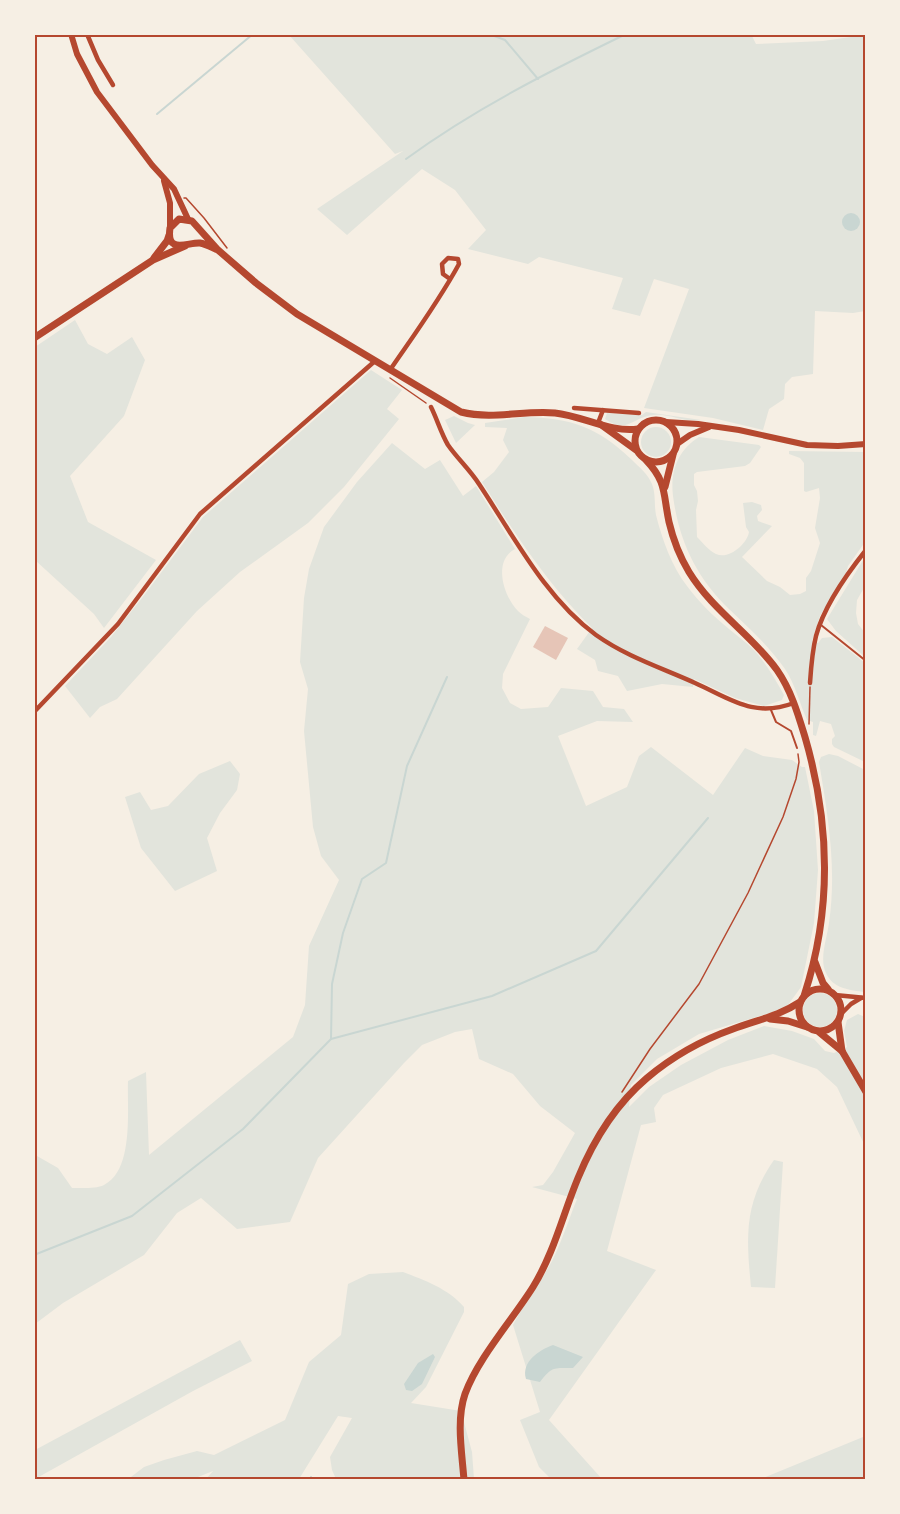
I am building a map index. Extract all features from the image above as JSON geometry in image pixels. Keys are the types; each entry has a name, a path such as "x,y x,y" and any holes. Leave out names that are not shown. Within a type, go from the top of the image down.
{"main road":[{"path":"70,34 77,54 97,92 130,137 174,189 188,219 218,250 297,314 462,412 490,417 523,413 554,413 624,430 638,429"},
{"path":"163,178 170,202 172,241 180,246 188,246 198,234 195,225"},
{"path":"153,260 179,219 188,219"},
{"path":"34,338 153,260 188,246 203,243 218,250"},
{"path":"636,450 634,439 638,429 648,421 654,420 739,430 807,445 866,444"},
{"path":"665,487 677,444 675,431 666,422"},
{"path":"598,423 636,450 654,468 665,487 672,532 688,571 712,604 753,641 772,664 794,703 818,790 825,859 824,906 815,963 802,999 799,1016 807,1027"},
{"path":"677,444 690,435 710,427"},
{"path":"646,460 658,462 674,453"},
{"path":"815,963 823,983 833,993 841,1008 839,1018 842,1051"},
{"path":"464,1479 461,1411 465,1395 475,1374 539,1276 550,1255 578,1178 599,1133 612,1114 645,1080 691,1047 719,1034 786,1011 816,989 833,993"},
{"path":"819,1031 830,1029 839,1018"},
{"path":"767,1019 788,1021 819,1031 842,1051 866,1092"}],"street":[{"path":"87,34 112,85"},
{"path":"390,370 450,279 459,264 458,259 453,257 448,258 442,264 443,274 450,279"},
{"path":"34,712 118,624 201,514 375,361"},
{"path":"431,407 448,444 479,484 519,546 564,606 597,636 648,664 736,703 760,710 771,710 794,703"},
{"path":"574,408 639,413"},
{"path":"598,423 603,410"},
{"path":"437,419 444,416"},
{"path":"810,683 814,647 820,624 838,591 866,550"},
{"path":"833,993 863,998"},
{"path":"839,1018 851,1004 863,998"}],"lane":[{"path":"820,624 866,660"},
{"path":"771,710 776,722 791,731 797,748"}],"path":[{"path":"186,198 230,252"},
{"path":"808,726 810,683"},
{"path":"622,1092 650,1049 699,984 748,893 783,817 796,779 799,762 797,748"}],"shaded area":[{"path":"751,34 756,44 823,41 865,35 865,311 853,313 815,311 813,374 792,377 785,384 784,399 769,409 763,430 713,418 644,408 689,289 654,279 640,316 612,309 623,278 539,257 528,264 468,249 486,230 455,190 422,169 347,235 317,209 403,151 395,154 289,35"},
{"path":"847,213 855,213 860,218 858,229 847,231 842,226 842,218"},
{"path":"75,320 88,344 107,354 132,337 145,360 124,416 70,476 88,522 156,560 104,628 94,614 35,560 35,347"},
{"path":"371,370 402,390 387,409 399,419 344,487 308,523 240,572 197,611 117,699 100,707 90,718 65,686 111,637 203,517"},
{"path":"646,412 701,420 654,415 619,425 605,419 607,413 642,415"},
{"path":"454,416 475,425 456,443 445,420"},
{"path":"524,417 556,419 583,426 619,448 643,471 653,488 656,515 672,562 706,609 758,654 784,695 782,700 764,706 735,698 694,679 693,687 662,684 627,691 618,676 598,671 595,660 577,649 592,628 547,577 482,482 494,472 509,452 503,440 507,428 485,427 485,423"},
{"path":"656,427 667,431 671,442 667,453 656,457 645,453 641,442 645,431"},
{"path":"699,437 761,447 750,463 745,466 694,474 698,501 697,537 716,554 732,553 748,537 743,503 752,502 761,505 762,510 757,516 758,521 772,526 742,557 767,581 790,595 806,591 806,578 811,571 820,543 815,528 820,498 819,488 804,491 804,463 800,458 789,454 789,451 865,452 865,542 848,566 820,616 812,641 818,643 822,638 832,637 865,663 865,762 834,747 832,739 835,736 831,724 820,721 816,736 813,735 813,722 807,720 785,669 766,645 717,597 698,571 680,528 672,487 677,462 686,448"},
{"path":"392,443 425,469 440,460 463,496 476,486 515,549 504,562 503,579 513,605 530,619 503,674 502,688 510,703 521,709 548,707 561,688 593,691 603,707 624,709 633,722 597,721 558,736 586,806 627,787 639,756 651,747 713,795 745,748 763,756 792,760 805,767 814,811 818,870 814,923 801,987 788,1005 770,1013 699,1034 657,1059 631,1085 629,1107 649,1087 681,1065 728,1040 764,1026 792,1031 814,1039 825,1051 834,1053 847,1047 844,1031 847,1020 858,1014 865,1017 865,1146 837,1087 817,1069 773,1054 721,1068 663,1095 654,1108 656,1122 641,1125 607,1251 656,1270 549,1420 602,1479 551,1479 539,1467 520,1420 540,1412 513,1325 552,1261 577,1199 532,1187 543,1185 575,1133 540,1106 513,1074 479,1059 472,1029 455,1032 422,1045 404,1063 318,1158 290,1222 237,1229 201,1198 177,1213 144,1255 63,1303 35,1324 35,1159 37,1156 58,1168 72,1188 93,1188 104,1185 114,1177 125,1153 128,1081 146,1072 149,1155 293,1037 305,1005 309,946 339,880 321,856 313,827 304,731 308,689 300,662 304,598 309,569 324,527 357,482"},
{"path":"865,557 865,586 857,600 856,613 858,624 865,633 865,657 836,631 827,619"},
{"path":"829,754 838,756 865,770 865,992 837,986 826,973 823,961 831,903 832,862 819,762 821,757"},
{"path":"230,761 240,774 237,790 220,813 207,838 217,871 175,891 141,848 125,797 140,792 151,810 168,806 199,774"},
{"path":"820,993 832,998 837,1010 832,1022 820,1027 808,1022 803,1010 808,998"},
{"path":"774,1160 783,1162 775,1288 751,1287 748,1252 749,1220 757,1191"},
{"path":"403,1272 444,1290 464,1307 464,1312 426,1387 411,1403 461,1411 472,1452 474,1479 336,1479 330,1457 352,1418 338,1416 299,1479 206,1479 213,1471 193,1479 127,1480 144,1467 164,1460 197,1451 214,1455 285,1420 309,1362 341,1335 348,1284 369,1274"},
{"path":"240,1340 252,1361 193,1391 35,1479 35,1450"},
{"path":"553,1345 583,1357 573,1368 557,1368 548,1373 540,1382 526,1379 526,1367 532,1358"},
{"path":"433,1354 435,1357 422,1384 412,1391 406,1390 404,1384 418,1363"},
{"path":"865,1428 865,1479 761,1479 863,1437"}],"building":[{"path":"545,626 568,638 556,660 533,647"}],"waterway":[{"path":"157,114 253,34"},
{"path":"489,34 505,40 538,79"},
{"path":"406,159 485,107 626,34"},
{"path":"331,1039 332,984 343,933 362,879 386,863 407,766 447,677"},
{"path":"34,1255 132,1216 243,1129 331,1039 492,996 596,951 708,818"}]}
